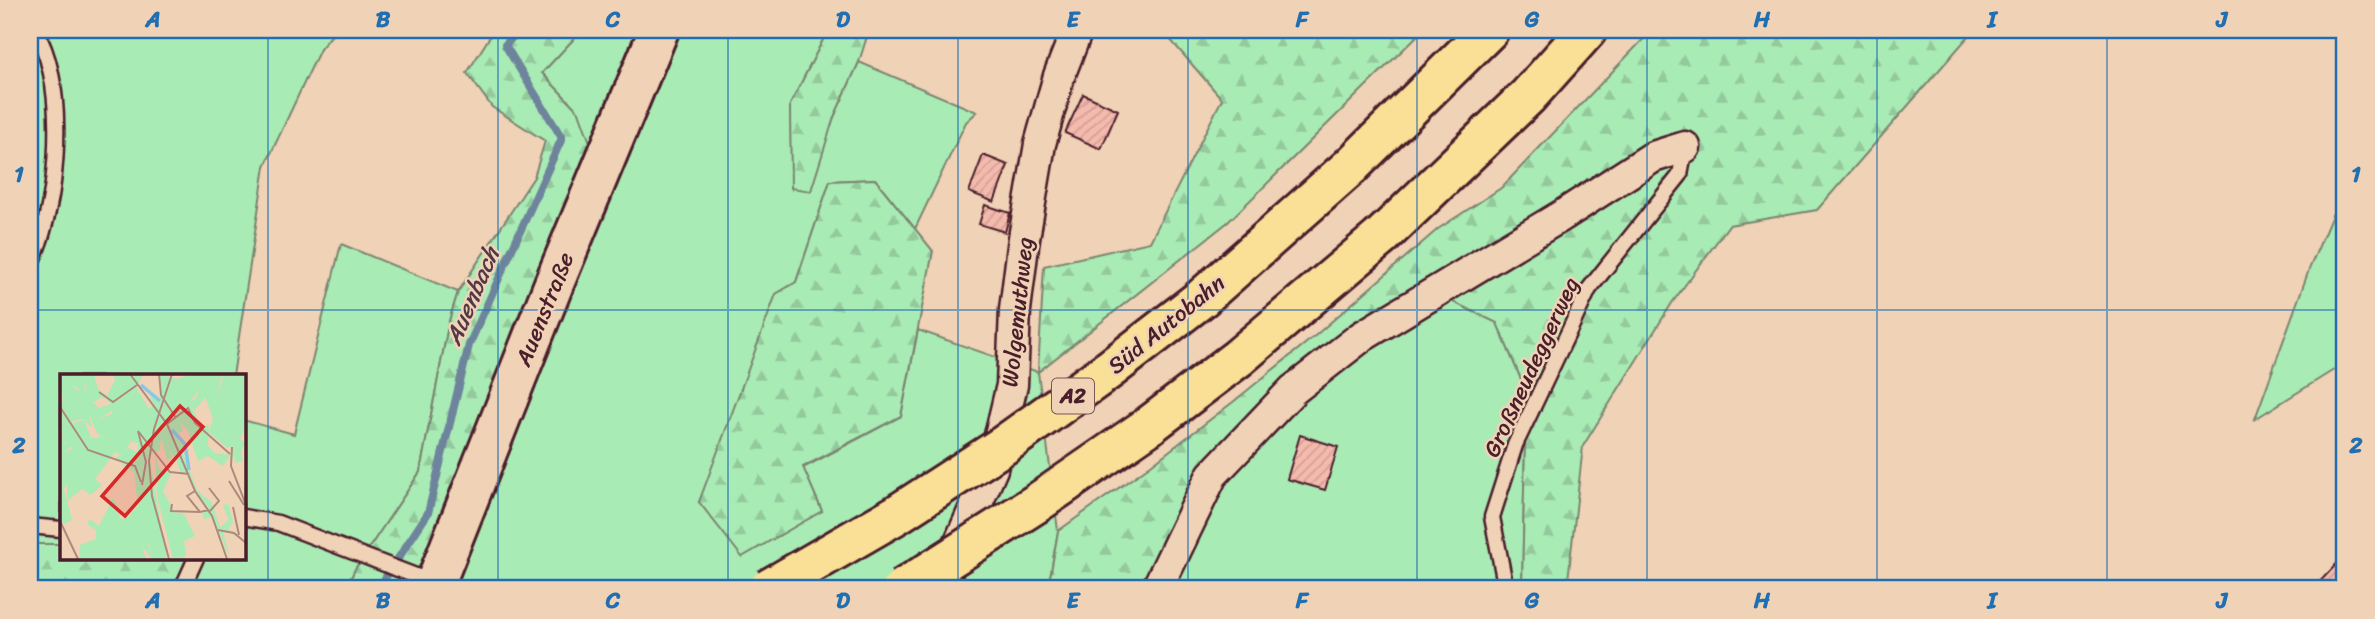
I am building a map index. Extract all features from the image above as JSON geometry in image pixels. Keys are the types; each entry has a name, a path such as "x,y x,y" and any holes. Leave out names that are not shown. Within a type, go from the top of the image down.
{"highway":[{"name":"Süd Autobahn","path":"768,589 907,508 1004,445 1110,369 1202,298 1352,166 1489,30"},
{"path":"902,589 1037,503 1146,428 1238,358 1381,236 1528,96 1587,30"}],"street":[{"name":"Auenstraße","path":"434,586 553,286 659,30"},
{"name":"Wolgemuthweg","path":"939,589 992,469 1013,385 1015,310 1040,144 1059,76 1077,30"},
{"path":"1157,589 1212,474 1293,390 1361,337 1563,215 1653,157 1685,148"},
{"path":"932,589 939,589"}],"lane":[{"path":"30,267 43,231 55,169 57,124 53,82 40,38 35,30"},
{"name":"Großneudeggerweg","path":"1506,589 1492,517 1516,445 1589,289 1680,175 1685,148"},
{"path":"245,517 278,523 434,586"},
{"path":"30,526 60,529"},
{"path":"182,589 195,560"}],"green space":[{"path":"30,30 336,30 320,49 265,166 233,374 60,374 60,544 30,544"},
{"path":"494,30 582,30 542,73 579,112 593,151 436,555 403,589 346,589 355,569 420,472 449,321 458,292 534,177 545,141 492,107 467,73"},
{"path":"582,30 828,30 790,105 792,188 834,117 859,62 977,112 966,122 915,229 875,179 830,181 796,282 699,502 822,511 803,468 901,416 918,330 1038,372 1058,531 1048,589 403,589 436,555 579,112 542,73"},
{"path":"828,30 869,30 859,62 834,117 811,191 791,188 790,105"},
{"path":"1162,30 1423,30 1228,222 1038,372 1044,266 1150,242 1222,99"},
{"path":"1652,30 1974,30 1817,210 1729,225 1672,303 1583,446 1567,589 1522,589 1526,391 1497,323 1424,288 1275,403 1148,589 1048,589 1058,531 1233,402 1316,335 1438,229 1501,188"},
{"path":"875,179 933,251 901,416 803,467 822,511 742,557 699,502 776,294 796,282 830,181"},
{"path":"2345,185 2345,363 2255,419 2310,267"},
{"path":"341,244 458,292 449,321 420,472 355,569 346,589 188,589 195,560 245,560 245,421 294,434"},
{"path":"1424,288 1497,322 1526,391 1522,589 1149,589 1209,469"},
{"path":"30,544 60,544 60,560 195,560 188,589 30,589"}],"building":[{"path":"1083,94 1118,110 1101,149 1065,133"},
{"path":"983,155 1008,165 994,202 969,192"},
{"path":"985,205 1010,213 1005,232 979,224"},
{"path":"1300,435 1338,447 1325,490 1287,479"},
{"path":"2345,555 2345,589 2313,589"}],"waterway":[{"name":"Auenbach","path":"378,589 428,513 469,345 562,138 505,45 519,30"}]}
